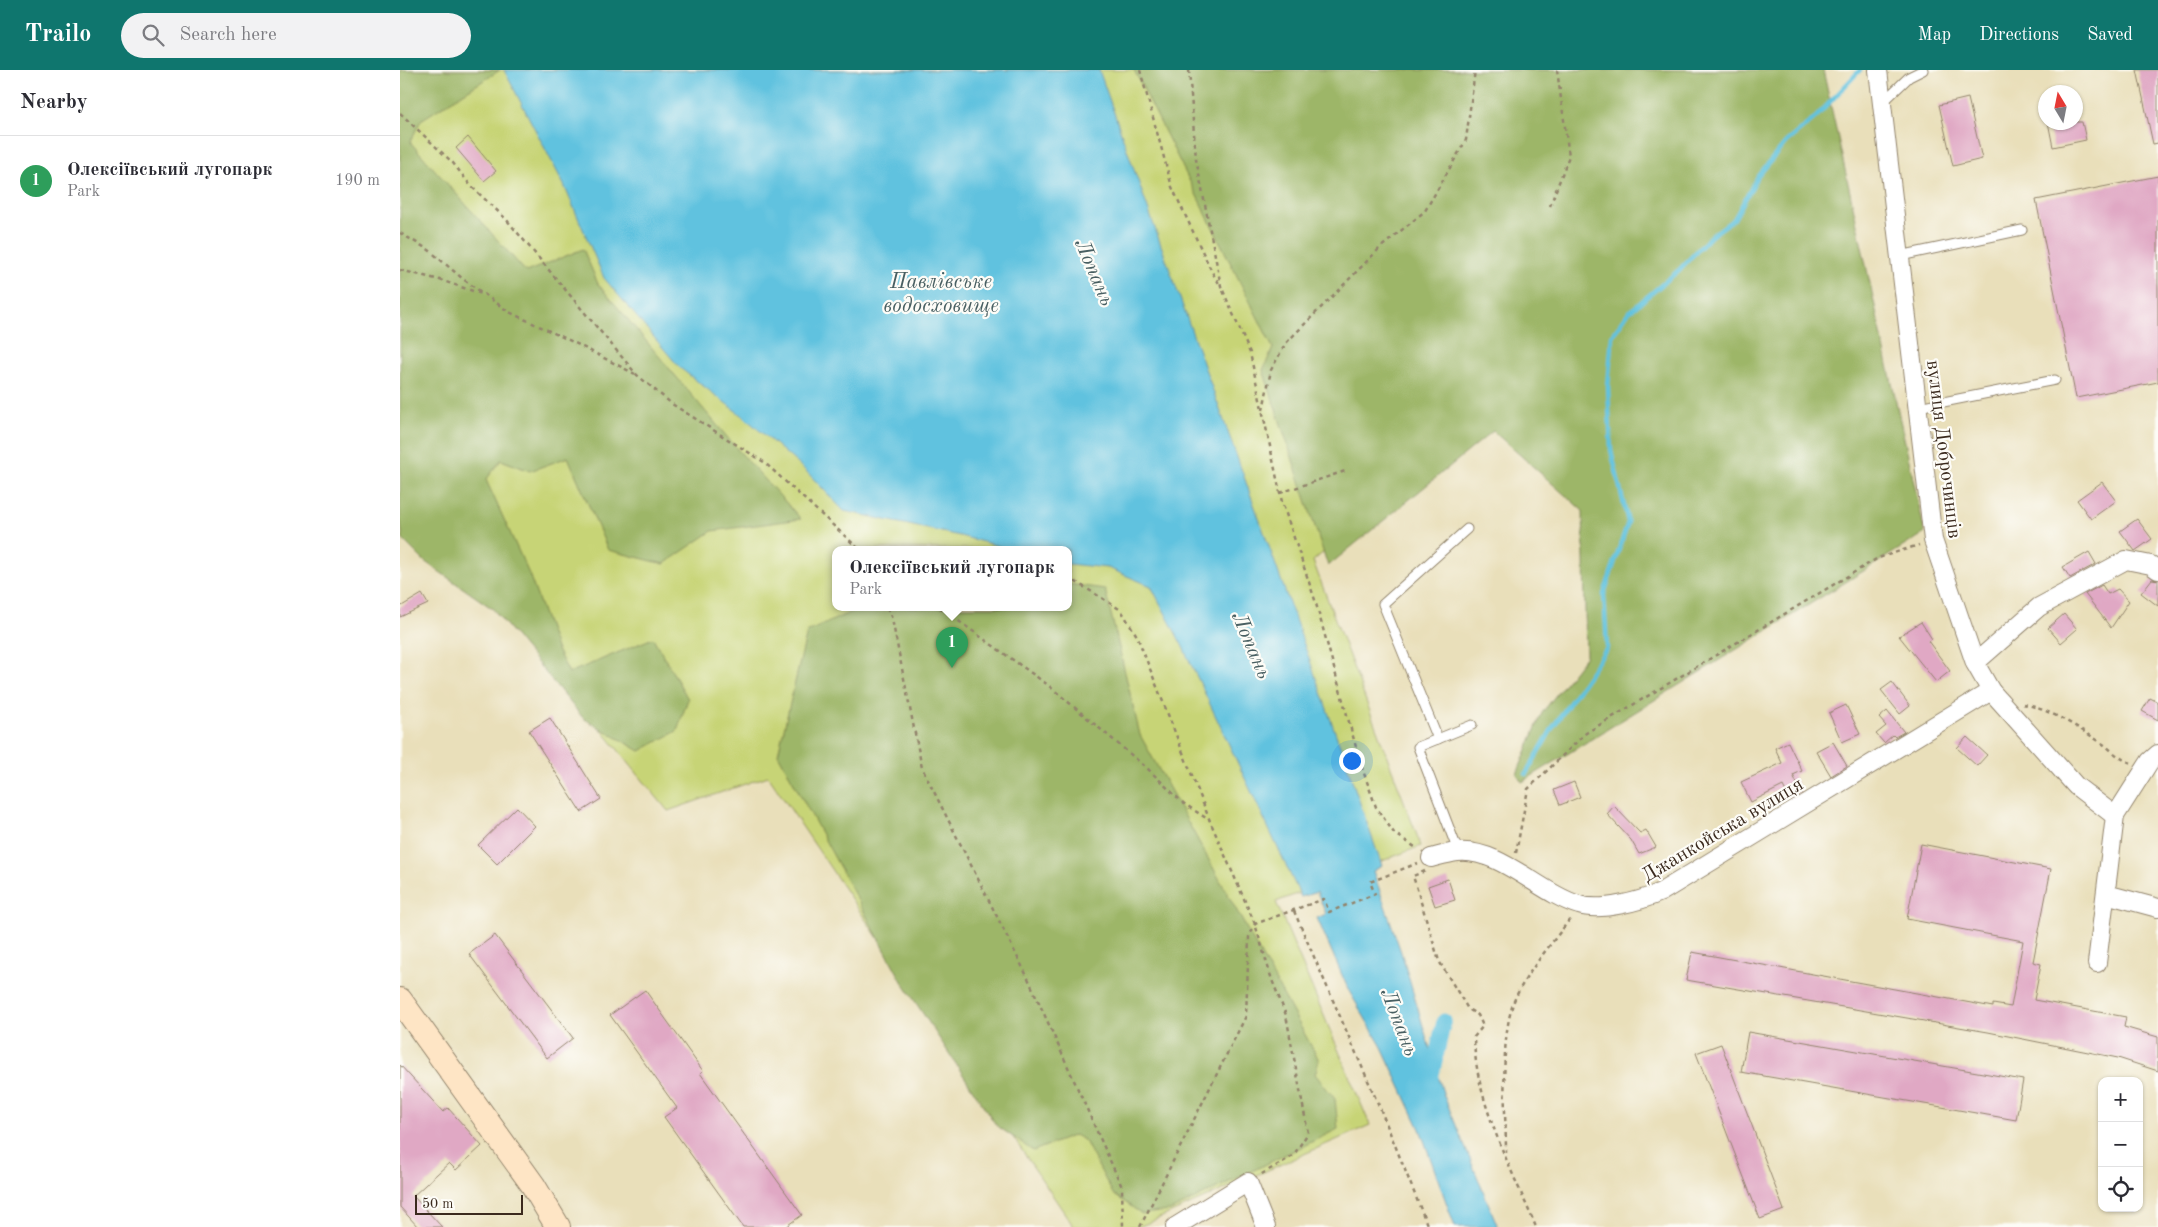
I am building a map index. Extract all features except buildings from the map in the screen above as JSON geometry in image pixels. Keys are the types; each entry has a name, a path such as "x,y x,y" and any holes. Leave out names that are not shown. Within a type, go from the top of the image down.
{"street":[{"name":"вулиця Доброчинців","path":"1878,70 1933,540 1975,664 1995,695 2076,786 2116,816"},
{"path":"1975,664 2039,607 2126,560 2151,565 2158,570"},
{"name":"Джанкойська вулиця","path":"1458,851 1476,854 1513,870 1548,891 1580,906 1625,905 1661,892 1995,695"},
{"path":"2097,963 2116,816 2154,758"},
{"path":"1431,858 1458,851"},
{"path":"2106,894 2158,908"},
{"path":"400,1000 533,1185 558,1227"},
{"path":"1175,1227 1248,1182 1266,1227"}],"lane":[{"path":"1882,104 1909,77 1923,70"},
{"path":"1900,256 2022,230"},
{"path":"1918,407 2055,380"},
{"path":"1438,739 1383,604 1467,529"},
{"path":"1458,851 1418,747 1472,725"}],"path":[{"path":"1140,70 1172,187 1212,272 1221,286 1250,353 1280,493 1330,649 1361,765 1376,807 1394,833 1431,858 1435,866 1413,876 1439,961 1468,1009 1478,1015 1483,1026 1474,1036 1479,1078 1506,1157 1536,1227"},
{"path":"1189,70 1196,160 1221,286"},
{"path":"1262,413 1271,370 1286,343 1380,248 1425,211 1466,140 1475,70"},
{"path":"1550,206 1570,156 1557,70"},
{"path":"400,113 440,150 471,186 506,219 637,375 672,404 764,462 856,546"},
{"path":"400,233 429,250 509,312 637,375"},
{"path":"400,270 440,280 488,296"},
{"path":"1280,493 1348,470"},
{"path":"1513,870 1528,789 1586,733 1878,558 1933,540"},
{"path":"1072,579 1121,610 1137,636 1210,821 1255,924 1272,980 1286,1016 1308,1133 1294,1156 1248,1182"},
{"path":"889,611 892,619 922,768 1027,976 1122,1186 1123,1227"},
{"path":"945,611 1048,685 1148,769 1182,804 1210,821"},
{"path":"1995,695 2040,708 2105,746 2124,761 2134,764 2154,758"},
{"path":"1140,1227 1246,1016 1249,937 1255,924 1324,899 1329,912 1375,894 1370,882 1405,868"},
{"path":"1506,1157 1506,1053 1508,1026 1514,1001 1530,972 1580,906"},
{"path":"1294,910 1380,1108 1428,1227"}],"green space":[{"path":"400,70 1745,70 1496,406 1313,561 1421,846 1276,902 1370,1125 1139,1227 1074,1227 768,776 668,811 429,519"},
{"path":"400,70 500,70 421,120 410,142 526,272 583,249 598,284 738,450 801,519 712,531 664,564 608,550 568,457 530,471 501,460 486,480 529,574 556,648 569,673 653,638 688,699 677,731 640,751 583,718 493,609 424,561 403,540 400,518"},
{"path":"1134,70 1823,70 1925,533 1522,782 1517,774 1542,713 1586,656 1583,511 1493,431 1328,566 1263,370 1273,348"},
{"path":"1072,585 1105,589 1140,735 1319,1060 1315,1074 1335,1099 1338,1129 1170,1211 1142,1214 1113,1194 1085,1141 1075,1135 1033,1151 996,1125 903,983 778,754 807,632 853,611 1072,611"}],"water":[{"name":"Павлівське водосховище","path":"504,70 1099,70 1382,866 1373,871 1401,952 1444,1096 1498,1227 1455,1227 1420,1129 1382,1047 1349,991 1317,918 1326,914 1317,892 1301,897 1182,645 1151,586 1108,568 1072,564 1072,546 998,546 844,511 805,470 745,418 680,368 604,278 564,185"}],"waterway":[{"path":"1526,774 1553,727 1607,648 1604,594 1628,522 1611,450 1608,387 1612,336 1628,313 1679,270 1711,236 1734,219 1758,176 1786,142 1816,117 1860,70"},
{"path":"1430,1083 1444,1021"}],"place":[{"name":"Олексіївський лугопарк","path":"952,668"}],"water label":[{"name":"Лопань","path":"1095,272"},
{"name":"Лопань","path":"1252,645"},
{"name":"Лопань","path":"1400,1022"}]}
